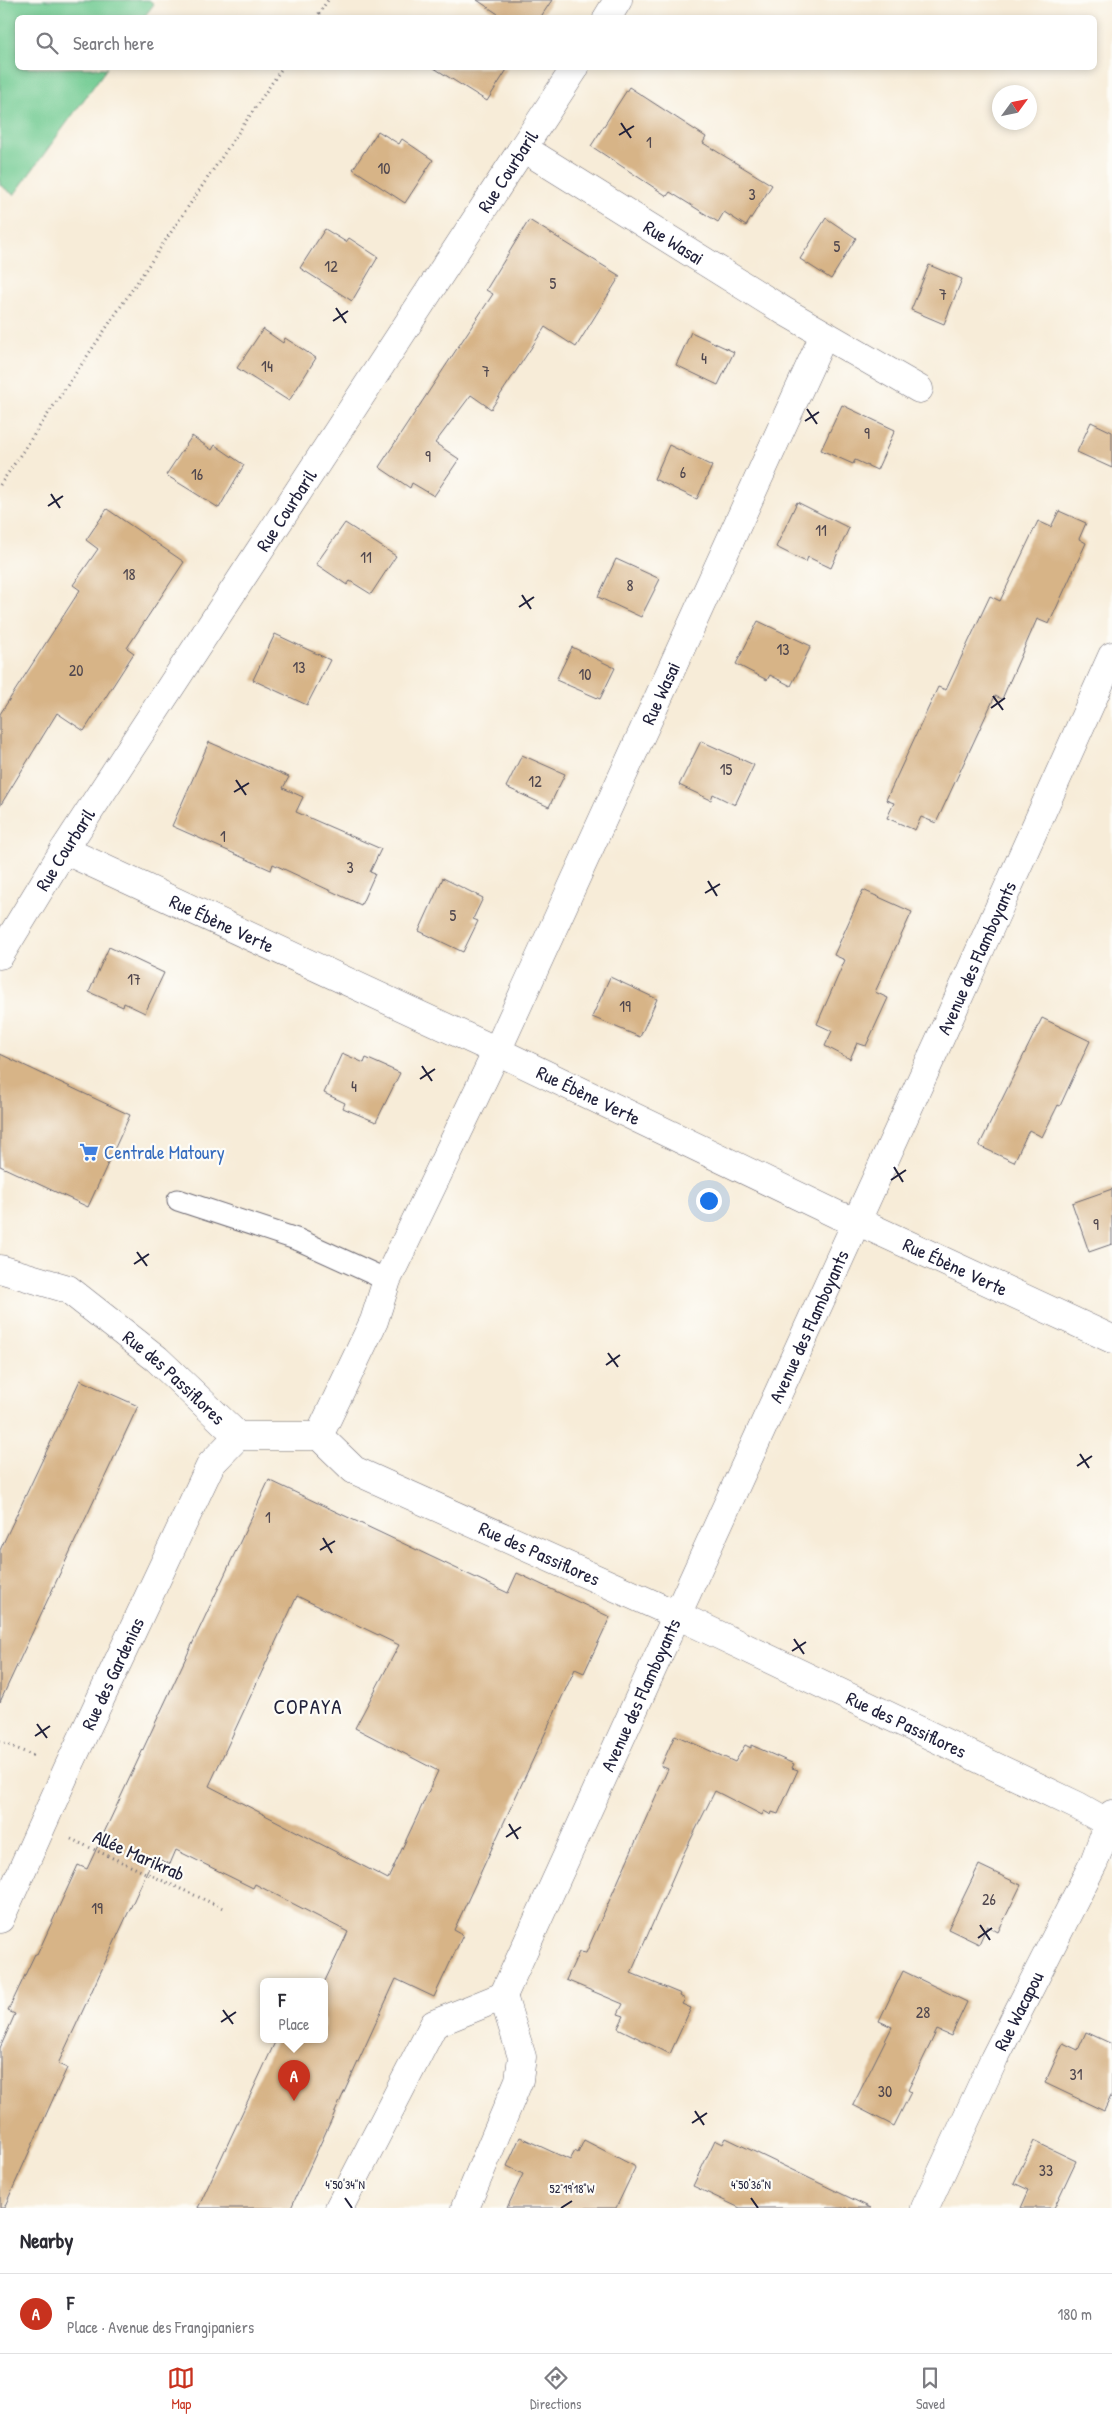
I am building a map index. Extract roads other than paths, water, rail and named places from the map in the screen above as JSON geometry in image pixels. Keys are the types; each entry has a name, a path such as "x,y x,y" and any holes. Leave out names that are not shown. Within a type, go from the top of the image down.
{"street":[{"path":"609,15 618,0"},
{"name":"Rue Courbaril","path":"0,955 64,850 574,70"},
{"name":"Rue Wasai","path":"523,148 824,335 919,389"},
{"name":"Rue Wasai","path":"319,1436 374,1321 387,1280 497,1051 824,335"},
{"name":"Avenue des Flamboyants","path":"503,1996 857,1221 1112,656"},
{"name":"Rue Ébène Verte","path":"64,850 497,1051 838,1215 857,1221 1112,1339"},
{"name":"Rue des Passiflores","path":"0,1269 68,1289 158,1359 238,1436 319,1436 354,1470 677,1615 1078,1806 1110,1818"},
{"name":"Rue des Gardenias","path":"0,1919 67,1770 211,1464 238,1436"},
{"name":"Rue Wacapou","path":"925,2208 994,2059 1094,1862 1110,1818"},
{"path":"339,2208 434,2024 503,1996 522,2057 519,2080 465,2208"}],"lane":[{"path":"178,1200 299,1240 387,1280"}],"place":[{"name":"Centrale Matoury","path":"89,1152"},
{"name":"F","path":"294,2101"}],"district":[{"name":"COPAYA","path":"308,1707"}]}
